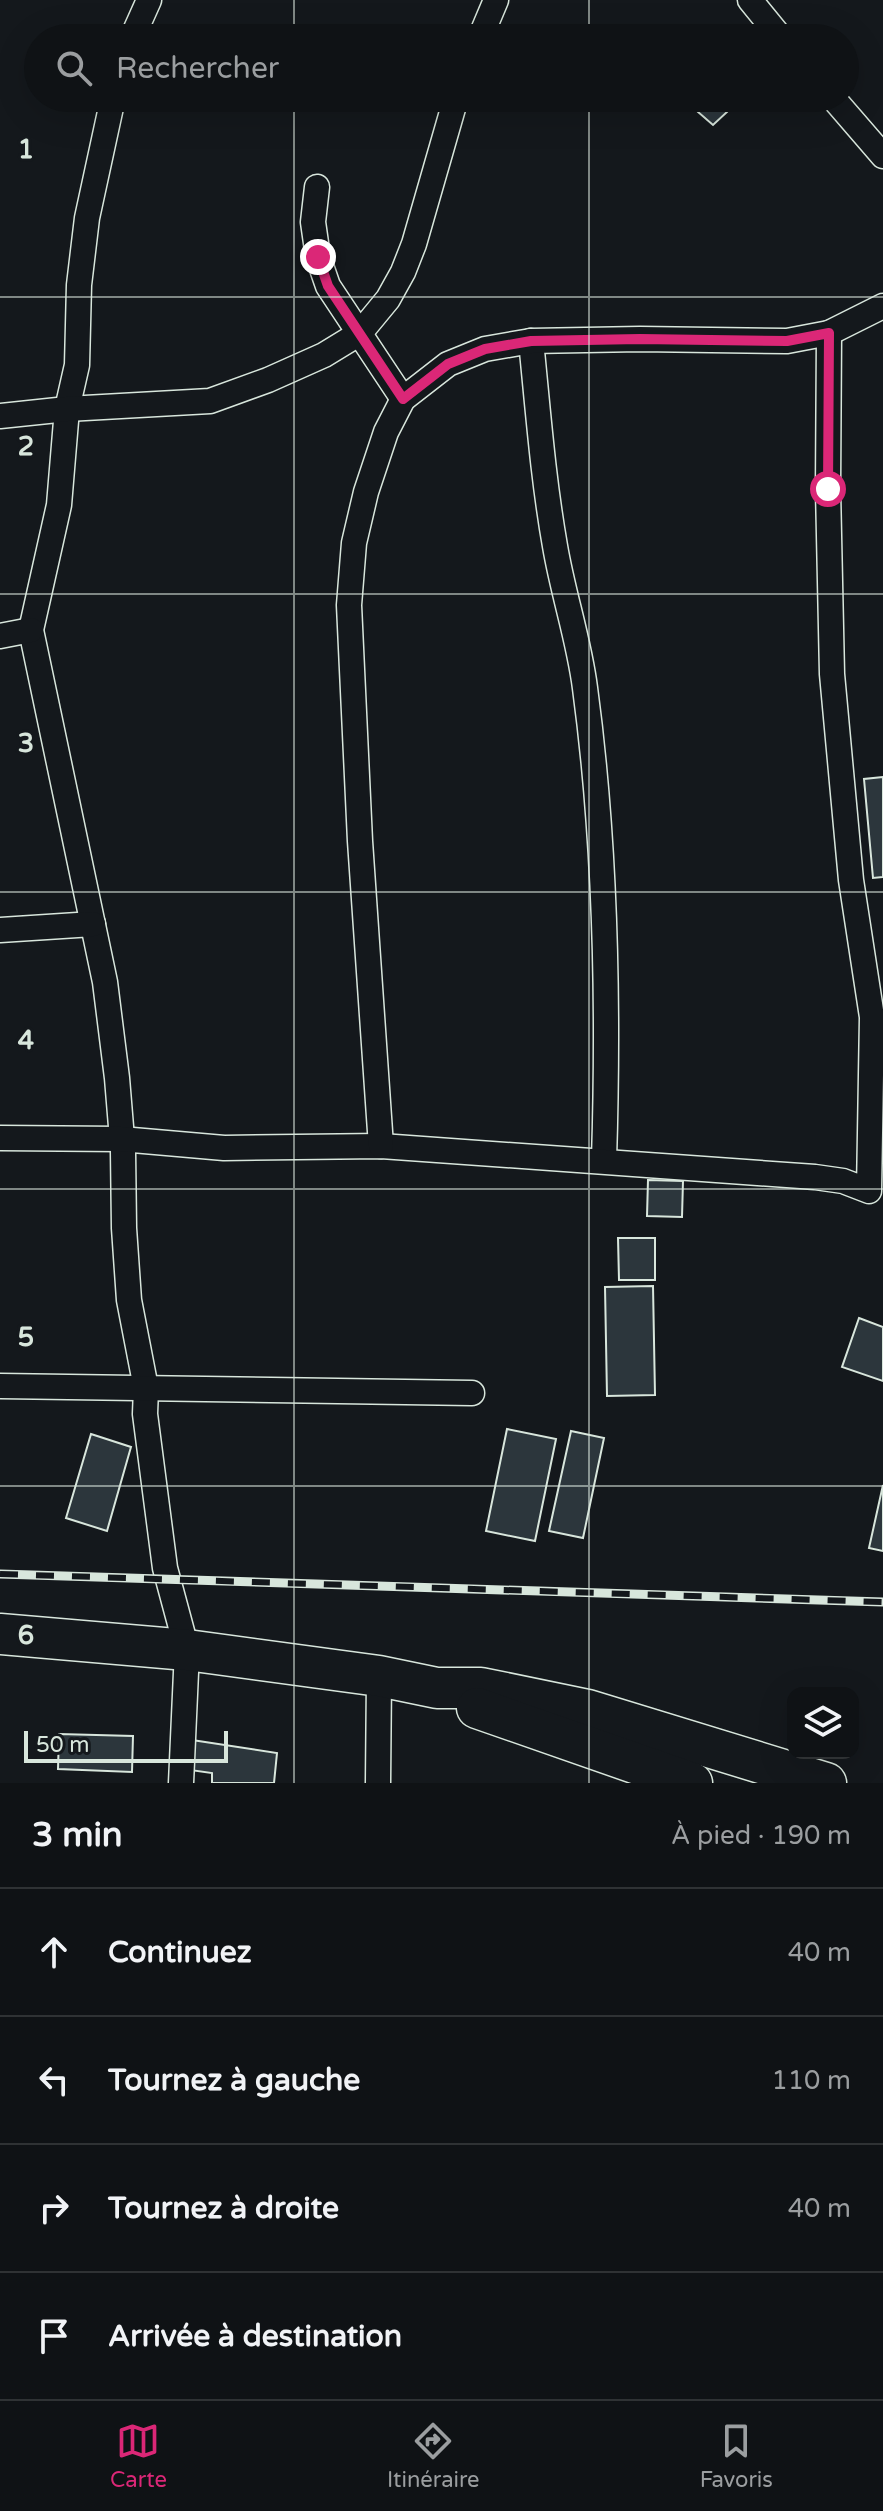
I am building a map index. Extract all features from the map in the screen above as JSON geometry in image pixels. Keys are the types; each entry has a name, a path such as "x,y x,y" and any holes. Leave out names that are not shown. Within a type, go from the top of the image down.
{"highway":[{"path":"0,1634 187,1650 379,1676 437,1688 481,1688 588,1710 826,1783"},
{"path":"437,1688 477,1708 674,1780"}],"street":[{"path":"138,24 149,0"},
{"path":"486,24 496,0"},
{"path":"750,0 770,24"},
{"path":"110,112 87,218 79,285 77,365 67,409 59,505 31,630 105,982 117,1078 129,1300 146,1388 145,1414 165,1568 187,1650 181,1783"},
{"path":"0,416 210,401 324,355 360,333 388,299 403,272 452,112"},
{"path":"845,112 883,156"},
{"path":"317,187 313,222 318,257 328,286 403,399"},
{"path":"381,1146 360,841 349,605 354,543 366,492 386,432 403,399 448,364 485,349 531,341 787,341 829,333 883,306"},
{"path":"0,1138 121,1139 224,1148 381,1146 815,1177 843,1181 869,1191 872,1017 851,880 832,674 829,333"},
{"path":"531,341 546,492 585,687 598,816 606,969 604,1160"},
{"path":"0,636 31,630"},
{"path":"0,930 93,924"},
{"path":"0,1386 472,1393"},
{"path":"378,1783 379,1676"}],"building":[{"path":"698,112 727,112 713,125"},
{"path":"883,777 883,877 873,878 864,779"},
{"path":"648,1180 683,1181 682,1217 647,1216"},
{"path":"618,1238 655,1238 655,1280 619,1280"},
{"path":"653,1286 655,1395 607,1396 605,1287"},
{"path":"859,1318 883,1327 883,1381 842,1367"},
{"path":"507,1429 556,1439 535,1541 486,1531"},
{"path":"571,1431 604,1438 583,1538 549,1531"},
{"path":"91,1434 131,1447 107,1531 66,1518"},
{"path":"883,1485 883,1551 869,1548"},
{"path":"59,1734 133,1736 132,1772 58,1769"},
{"path":"192,1740 277,1753 274,1783 212,1783 212,1773 190,1770"}],"railway":[{"path":"0,1574 883,1602"}],"route":[{"path":"318,257 328,286 403,399 448,364 485,349 531,341 787,341 829,333 828,489"}]}
